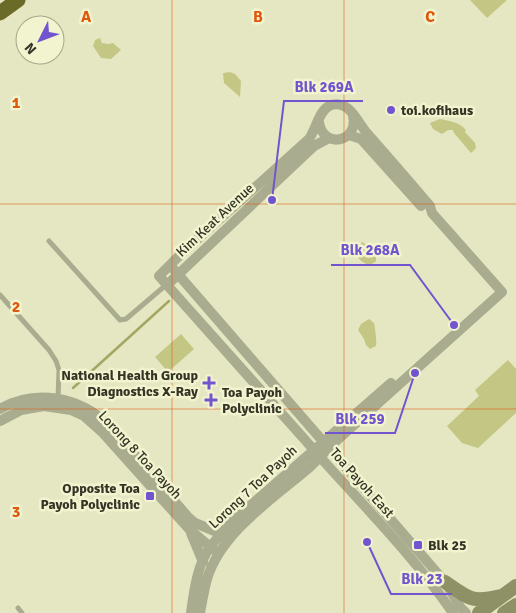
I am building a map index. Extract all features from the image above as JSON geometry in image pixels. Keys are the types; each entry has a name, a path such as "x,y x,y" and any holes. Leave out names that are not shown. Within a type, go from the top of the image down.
{"highway":[{"path":"0,8 10,0"},
{"path":"0,13 18,0"}],"main road":[{"path":"445,582 471,599 482,600 501,596"},
{"path":"479,613 516,586"}],"street":[{"name":"Kim Keat Avenue","path":"170,265 309,139 324,109 336,104 349,110 430,206 432,213"},
{"path":"349,135 354,126 353,116"},
{"path":"319,122 320,128 329,138"},
{"name":"Kim Keat Avenue","path":"167,284 314,146 329,138 343,139 349,135 361,139 425,210 432,213 500,290"},
{"path":"167,284 159,276 170,265"},
{"name":"Toa Payoh East","path":"170,265 445,582 466,613"},
{"name":"Toa Payoh East","path":"167,284 436,588 453,613"},
{"name":"Toa Payoh East","path":"326,445 500,290"},
{"name":"Lorong 8 Toa Payoh","path":"0,409 11,403 37,397 59,403 92,422 189,529 219,553"},
{"name":"Lorong 8 Toa Payoh","path":"0,421 20,410 35,406 72,402 100,417 188,517 195,523 222,534"},
{"name":"Lorong 7 Toa Payoh","path":"200,613 207,578 219,553 233,534 326,445"},
{"name":"Lorong 7 Toa Payoh","path":"191,613 198,574 210,547 228,525 317,453"},
{"path":"189,529 203,562"}],"lane":[{"path":"49,241 120,320 126,319 167,284"},
{"path":"0,295 49,350 56,361 59,403"},
{"path":"18,608 22,613"}],"green space":[{"path":"470,0 507,0 487,18"},
{"path":"100,38 102,43 113,43 121,50 111,59 101,58 93,46 95,40"},
{"path":"230,72 235,74 241,81 240,97 224,83 223,73"},
{"path":"440,119 454,122 463,127 475,143 476,148 471,153 453,130 448,130 442,134 433,129 430,123"},
{"path":"362,242 376,254 376,261 374,263 367,264 359,259 357,251"},
{"path":"369,319 374,323 376,342 376,346 370,349 358,330 361,324"},
{"path":"181,334 194,349 168,372 155,357"},
{"path":"508,360 516,369 516,413 478,448 462,443 447,426 479,396 475,390"}],"waterway":[{"path":"73,388 169,301"}],"place":[{"name":"toi.kofihaus","path":"391,110"},
{"name":"Blk 269A","path":"272,200"},
{"name":"Blk 268A","path":"454,325"},
{"name":"Blk 259","path":"415,373"},
{"name":"National Health Group Diagnostics X-Ray","path":"209,383"},
{"name":"Toa Payoh Polyclinic","path":"211,400"},
{"name":"Opposite Toa Payoh Polyclinic","path":"150,496"},
{"name":"Blk 23","path":"367,542"},
{"name":"Blk 25","path":"418,545"}]}
